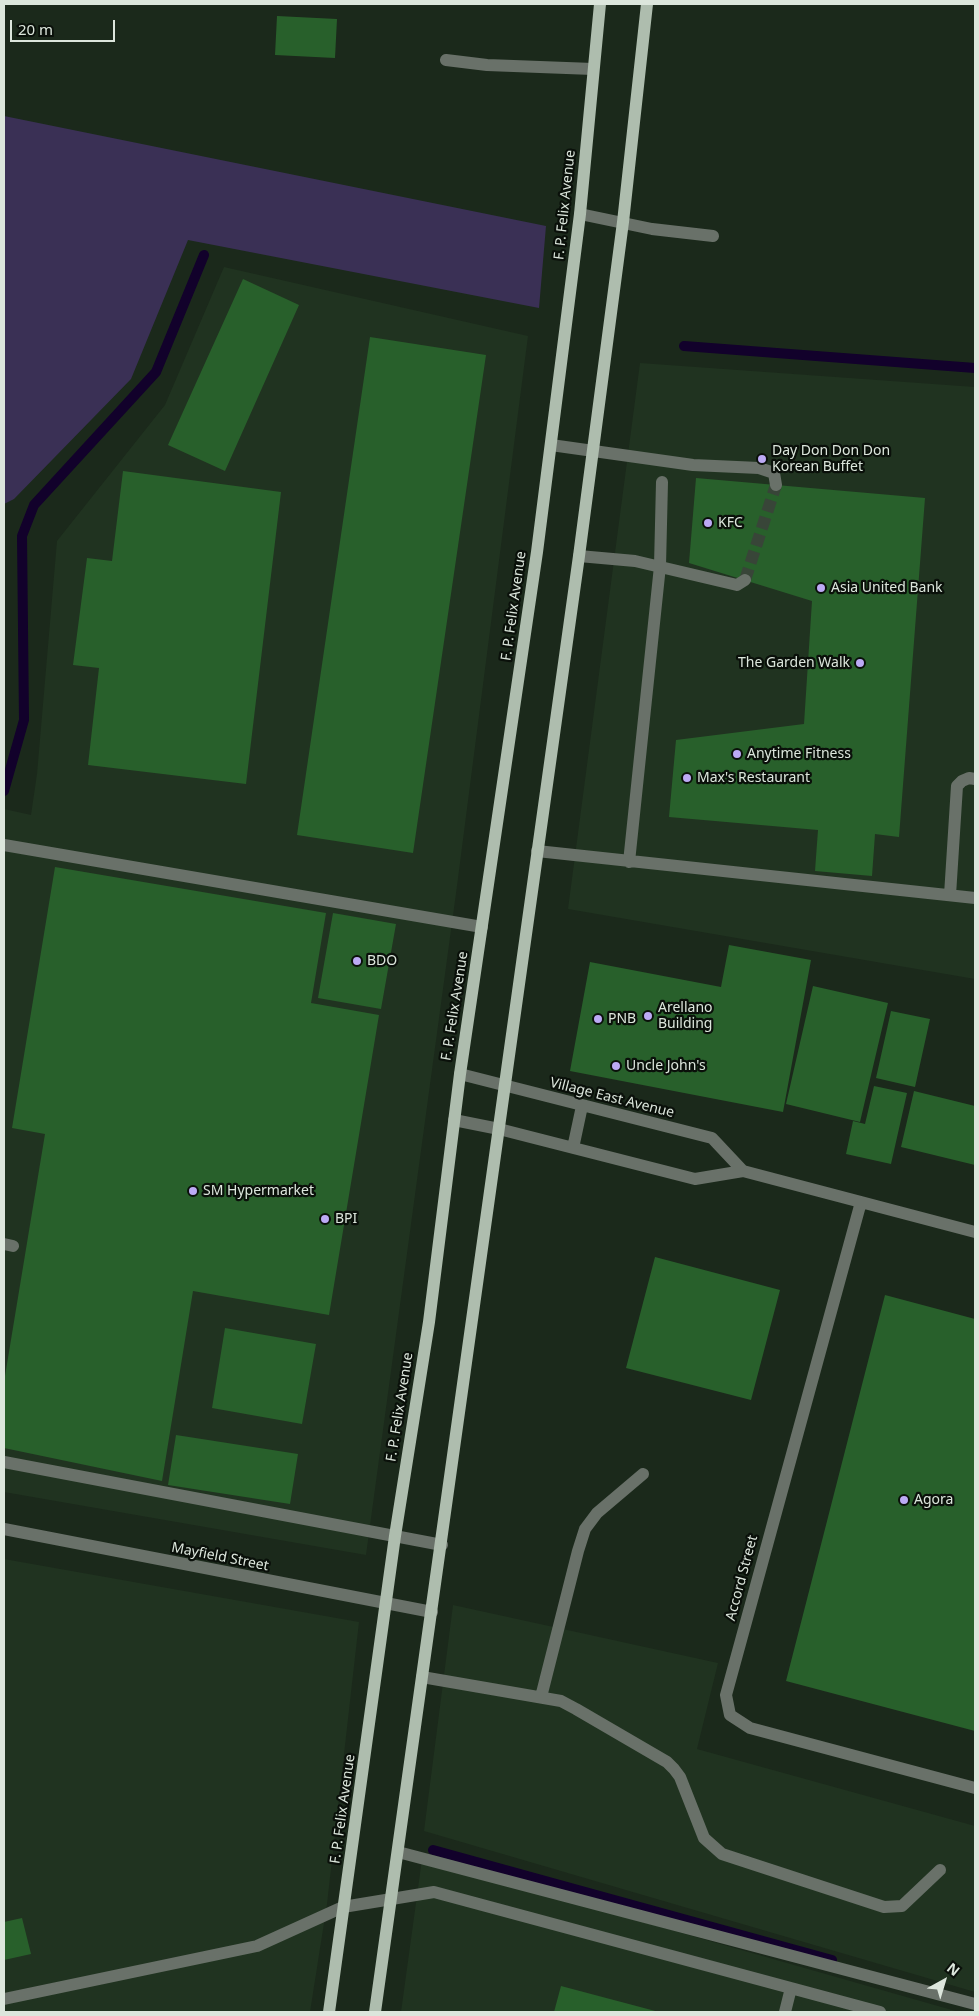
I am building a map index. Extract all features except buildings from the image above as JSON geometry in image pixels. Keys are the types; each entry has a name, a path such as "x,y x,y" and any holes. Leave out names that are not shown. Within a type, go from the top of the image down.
{"main road":[{"name":"F. P. Felix Avenue","path":"329,2012 395,1536 429,1322 460,1074 536,562 580,214 600,4"},
{"path":"375,2012 442,1545 498,1129 579,556 623,222 647,4"}],"street":[{"path":"446,60 487,65 593,69"},
{"path":"580,214 652,229 713,236"},
{"path":"551,445 693,464 759,468 774,473 776,485"},
{"path":"629,862 660,566 662,482"},
{"path":"579,556 635,561 737,585 745,580"},
{"path":"950,895 957,786 962,780 975,779"},
{"path":"4,845 482,927"},
{"path":"538,851 975,898"},
{"name":"Village East Avenue","path":"460,1074 712,1138 743,1171"},
{"path":"573,1148 582,1106"},
{"path":"454,1120 498,1129 695,1179 743,1171 975,1232"},
{"name":"Accord Street","path":"861,1202 726,1695 730,1714 750,1728 975,1788"},
{"path":"4,1462 442,1545"},
{"path":"541,1697 585,1530 597,1513 643,1474"},
{"name":"Mayfield Street","path":"4,1529 432,1612"},
{"path":"422,1677 561,1701 667,1762 680,1777 704,1838 722,1854 884,1907 902,1906 940,1870"},
{"path":"398,1852 975,2004"},
{"path":"4,1999 257,1946 343,1907 434,1892 880,2012"},
{"path":"785,2012 791,1988"}],"shaded area":[{"path":"4,116 546,226 539,308 188,240 131,379 14,499 4,504"},
{"path":"224,267 528,336 457,886 366,1555 4,1492 4,809 31,815 37,774 57,541 165,405"},
{"path":"640,363 975,387 975,979 568,909"},
{"path":"4,1559 359,1622 327,1904 310,2012 4,2012"},
{"path":"453,1605 718,1663 697,1749 975,1826 975,1992 424,1831"},
{"path":"422,1859 959,2012 401,2012"}],"waterway":[{"path":"4,791 24,720 22,536 34,505 156,372 204,255"},
{"path":"684,346 975,368"},
{"path":"433,1850 832,1960"}],"tunnel":[{"path":"745,580 776,485"}],"place":[{"name":"Day Don Don Don Korean Buffet","path":"762,459"},
{"name":"KFC","path":"708,523"},
{"name":"Asia United Bank","path":"821,588"},
{"name":"The Garden Walk","path":"860,663"},
{"name":"Anytime Fitness","path":"737,754"},
{"name":"Max's Restaurant","path":"687,778"},
{"name":"BDO","path":"357,961"},
{"name":"Arellano Building","path":"648,1016"},
{"name":"PNB","path":"598,1019"},
{"name":"Uncle John's","path":"616,1066"},
{"name":"SM Hypermarket","path":"193,1191"},
{"name":"BPI","path":"325,1219"},
{"name":"Agora","path":"904,1500"}]}
